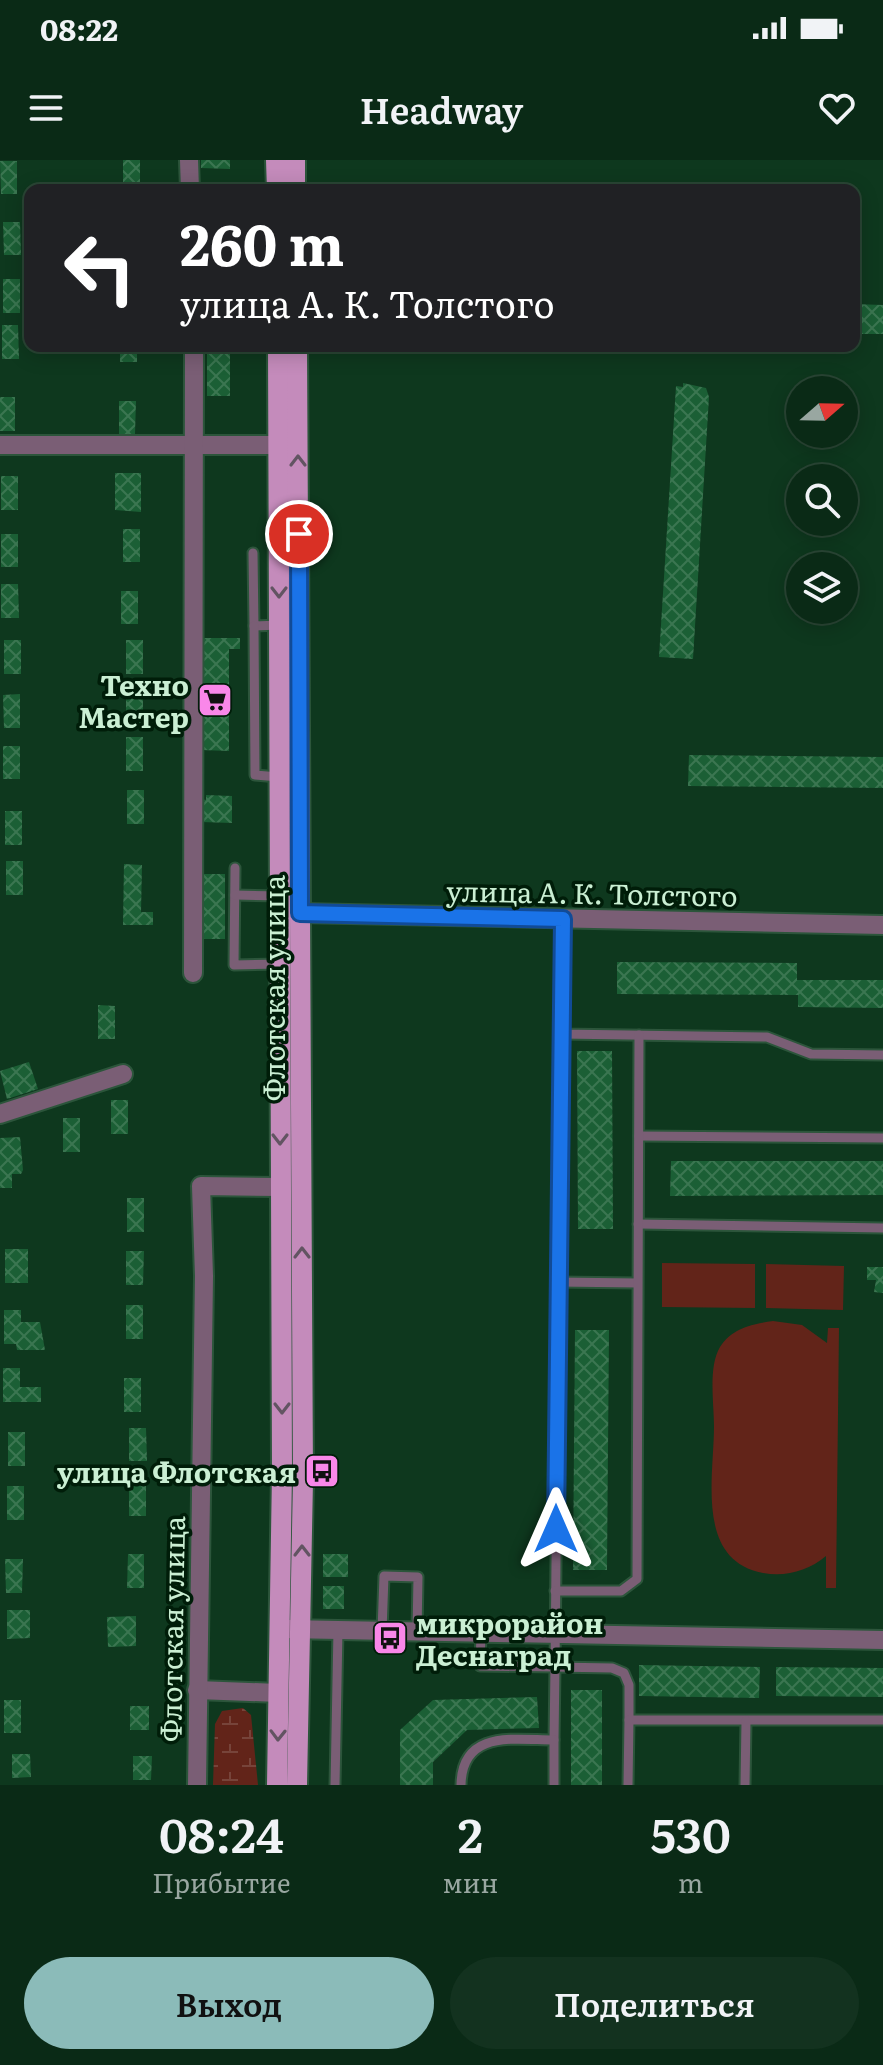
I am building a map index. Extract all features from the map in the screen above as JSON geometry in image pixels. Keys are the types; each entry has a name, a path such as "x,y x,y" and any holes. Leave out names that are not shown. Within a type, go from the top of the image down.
{"main road":[{"path":"276,160 277,184"},
{"path":"295,160 295,184"},
{"name":"Флотская улица","path":"278,352 281,896 291,964 302,1629 297,1785"},
{"name":"Флотская улица","path":"277,1785 280,1187 291,964 300,913 297,352"}],"street":[{"path":"189,160 190,184"},
{"path":"193,973 194,352"},
{"path":"0,445 279,445"},
{"name":"улица А. К. Толстого","path":"300,913 883,925"},
{"path":"0,1114 123,1074"},
{"name":"Флотская улица","path":"197,1785 204,1276 201,1186 280,1187"},
{"path":"280,1629 883,1640"},
{"path":"197,1690 279,1693"}],"lane":[{"path":"253,553 255,775 281,778"},
{"path":"254,626 280,625"},
{"path":"235,868 234,965 291,964"},
{"path":"235,895 281,896"},
{"path":"554,1785 563,919"},
{"path":"561,1034 767,1037 811,1054 883,1055"},
{"path":"555,1591 621,1591 637,1579 639,1035"},
{"path":"639,1136 883,1138"},
{"path":"638,1224 883,1228"},
{"path":"558,1282 637,1283"},
{"path":"382,1631 384,1576 418,1577 417,1633"},
{"path":"335,1785 338,1630"},
{"path":"481,1634 480,1666 612,1668 624,1673 629,1685 628,1785"},
{"path":"629,1720 883,1720"},
{"path":"745,1785 746,1721"},
{"path":"461,1785 466,1761 489,1740 554,1740"}],"green space":[{"path":"662,1263 755,1264 755,1308 662,1307"},
{"path":"766,1264 844,1266 843,1310 766,1308"},
{"path":"773,1321 802,1325 827,1343 828,1328 839,1328 836,1588 826,1588 826,1556 812,1566 780,1574 763,1573 741,1565 727,1552 713,1514 713,1375 716,1355 725,1341 737,1331"},
{"path":"243,1708 251,1715 258,1785 213,1785 215,1724 222,1711"}],"building":[{"path":"123,160 140,160 140,184 123,184"},
{"path":"201,160 230,160 230,169 201,168"},
{"path":"0,161 17,161 17,194 1,194"},
{"path":"3,222 20,222 21,255 4,255"},
{"path":"3,279 20,279 20,313 3,313"},
{"path":"860,304 883,305 883,334 860,334"},
{"path":"2,325 18,325 19,359 2,359"},
{"path":"120,352 137,352 137,362 120,362"},
{"path":"207,352 230,352 230,396 207,396"},
{"path":"683,383 706,388 709,397 693,659 659,657 676,386 683,387"},
{"path":"0,397 15,397 15,431 0,431"},
{"path":"119,401 136,401 135,434 119,434"},
{"path":"115,473 141,473 141,512 115,510"},
{"path":"1,476 18,476 18,510 1,510"},
{"path":"123,529 140,529 140,562 123,562"},
{"path":"1,534 18,534 18,567 1,567"},
{"path":"1,584 18,584 19,618 1,618"},
{"path":"121,591 138,591 138,624 121,624"},
{"name":"Техно Мастер","path":"202,638 240,638 240,649 229,649 229,751 201,750"},
{"path":"4,640 21,640 21,674 4,674"},
{"path":"126,640 143,640 143,674 126,674"},
{"path":"20,694 20,728 4,728 3,695"},
{"path":"143,694 143,728 126,728 126,695"},
{"path":"126,737 143,737 143,771 126,771"},
{"path":"3,746 20,746 20,779 3,779"},
{"path":"689,755 883,757 883,788 688,786"},
{"path":"127,790 144,790 144,824 127,824"},
{"path":"206,795 232,796 232,823 201,822 202,799 206,800"},
{"path":"5,811 22,811 22,845 5,845"},
{"path":"6,861 23,861 23,895 6,895"},
{"path":"124,864 142,865 141,912 153,912 153,925 123,925"},
{"path":"199,874 225,874 225,939 200,939"},
{"path":"617,962 797,963 797,980 883,980 883,1008 798,1007 798,995 617,994"},
{"path":"98,1005 115,1006 115,1039 98,1039"},
{"path":"577,1051 612,1051 613,1229 578,1229"},
{"path":"29,1062 38,1089 7,1099 0,1071"},
{"path":"111,1100 128,1100 128,1134 111,1134"},
{"path":"63,1118 80,1118 80,1152 63,1152"},
{"path":"20,1137 23,1170 21,1174 12,1174 12,1188 0,1188 0,1138"},
{"path":"671,1161 883,1161 883,1195 670,1196"},
{"path":"127,1198 144,1198 144,1232 127,1232"},
{"path":"5,1249 28,1249 28,1283 5,1283"},
{"path":"126,1251 144,1251 143,1285 126,1285"},
{"path":"867,1267 883,1267 883,1293 874,1292 876,1280 867,1280"},
{"path":"126,1305 143,1305 143,1339 126,1339"},
{"path":"4,1310 21,1310 21,1322 40,1322 45,1350 17,1350 16,1344 4,1344"},
{"path":"575,1330 609,1330 607,1570 573,1570"},
{"path":"3,1368 20,1368 20,1387 41,1387 41,1402 3,1402"},
{"path":"124,1378 141,1378 141,1412 124,1412"},
{"path":"129,1428 146,1428 147,1461 129,1461"},
{"path":"8,1432 25,1432 25,1466 8,1466"},
{"path":"129,1482 146,1482 146,1516 129,1516"},
{"path":"7,1486 24,1486 24,1520 7,1520"},
{"path":"128,1554 144,1554 144,1588 127,1588"},
{"path":"323,1554 348,1554 348,1577 323,1577"},
{"path":"5,1559 23,1559 22,1593 6,1593"},
{"path":"323,1586 344,1586 344,1609 323,1609"},
{"path":"7,1610 30,1610 30,1638 7,1639"},
{"path":"136,1616 136,1646 108,1647 107,1617"},
{"path":"639,1665 760,1667 759,1698 639,1696"},
{"path":"776,1667 883,1668 883,1697 776,1696"},
{"path":"571,1690 602,1690 602,1785 571,1785"},
{"path":"537,1697 539,1728 467,1730 433,1762 433,1785 400,1785 400,1730 433,1700"},
{"path":"4,1700 21,1700 21,1733 4,1733"},
{"path":"130,1706 149,1706 149,1730 130,1730"},
{"path":"12,1754 30,1754 31,1777 12,1778"},
{"path":"133,1756 152,1756 151,1780 133,1780"}],"place":[{"name":"Техно Мастер","path":"215,700"},
{"name":"улица Флотская","path":"322,1471"},
{"name":"микрорайон Деснаград","path":"390,1638"}],"route":[{"path":"299,534 300,913 563,919 556,1529"}]}
